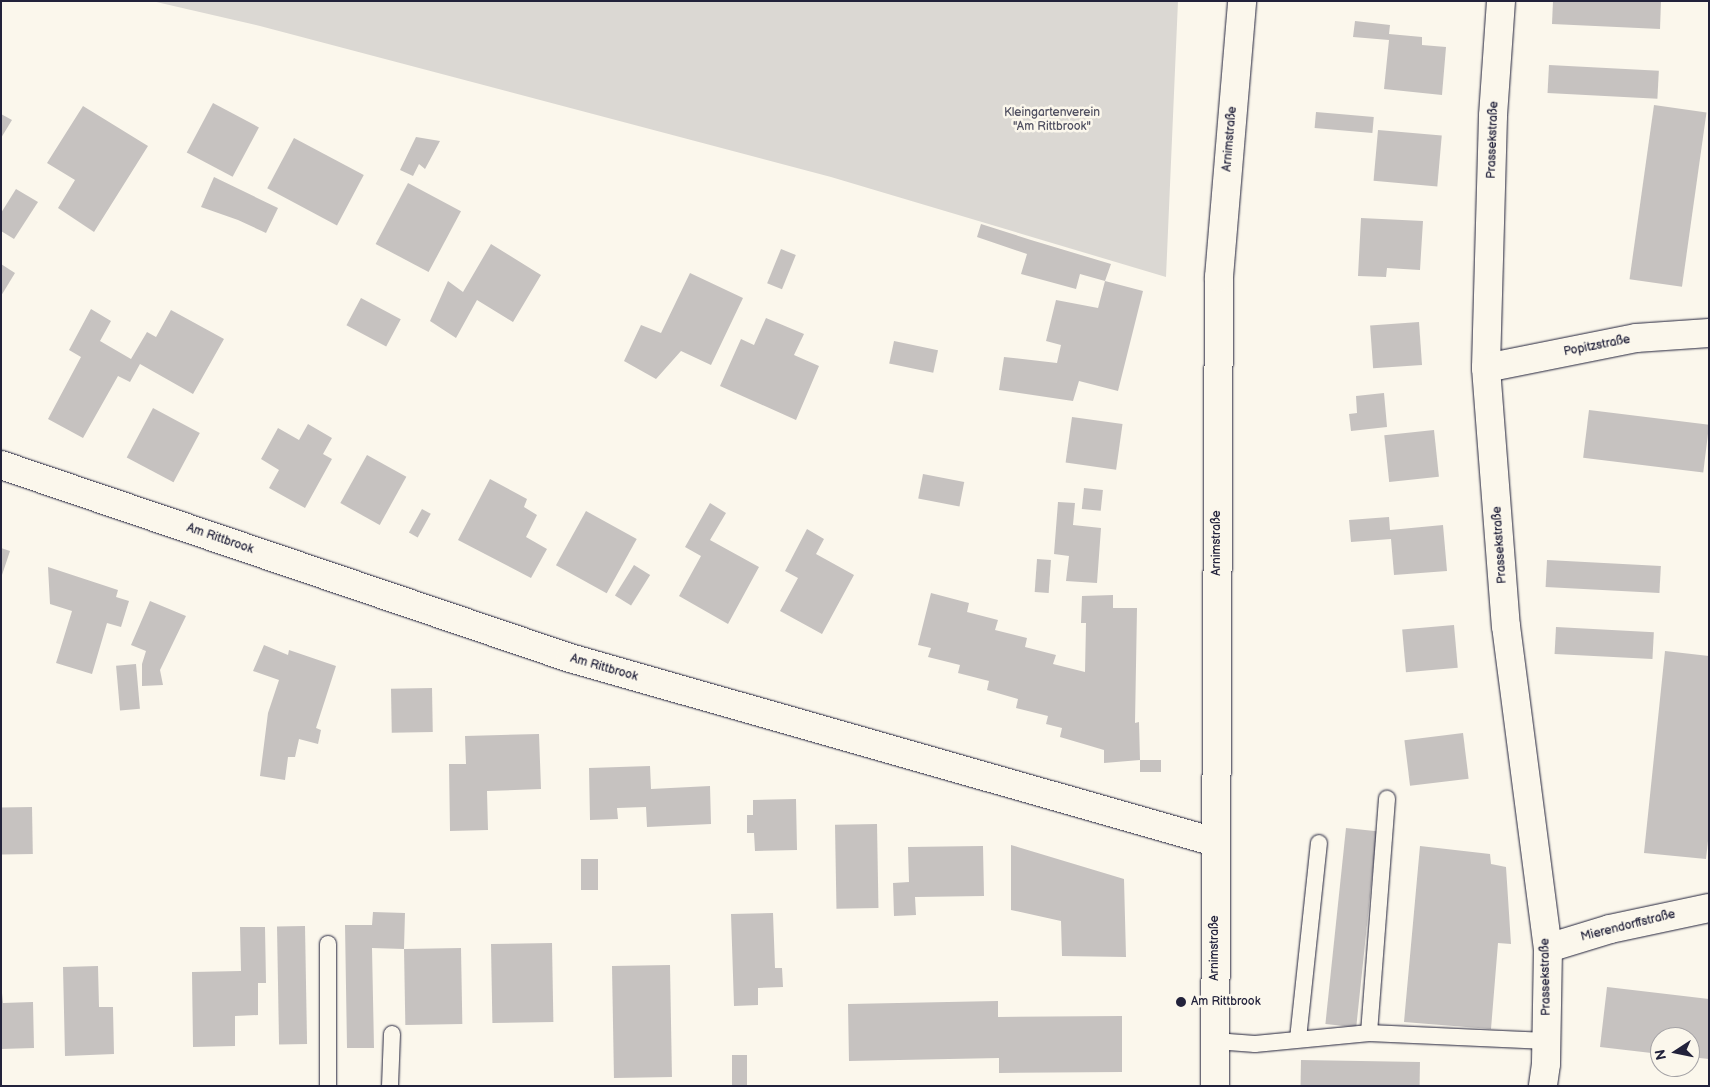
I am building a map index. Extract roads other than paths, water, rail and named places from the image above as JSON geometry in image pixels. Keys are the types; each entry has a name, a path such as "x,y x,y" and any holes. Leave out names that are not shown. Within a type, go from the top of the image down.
{"street":[{"name":"Arnimstraße","path":"1215,1086 1219,276 1242,1"},
{"name":"Prassekstraße","path":"1501,1 1493,116 1486,368 1506,626 1548,948 1547,1041 1543,1086"},
{"name":"Popitzstraße","path":"1486,368 1636,338 1709,333"},
{"name":"Am Rittbrook","path":"1,465 570,658 1215,842"},
{"name":"Mierendorffstraße","path":"1548,948 1610,928 1709,908"}],"lane":[{"path":"1369,1033 1387,799"},
{"path":"1298,1039 1319,843"},
{"path":"328,944 328,1086"},
{"path":"1215,1041 1255,1044 1369,1033 1547,1041"},
{"path":"390,1086 392,1034"}],"place":[{"name":"Am Rittbrook","path":"1181,1002"}],"park label":[{"name":"Kleingartenverein \"Am Rittbrook\"","path":"1052,120"}]}
